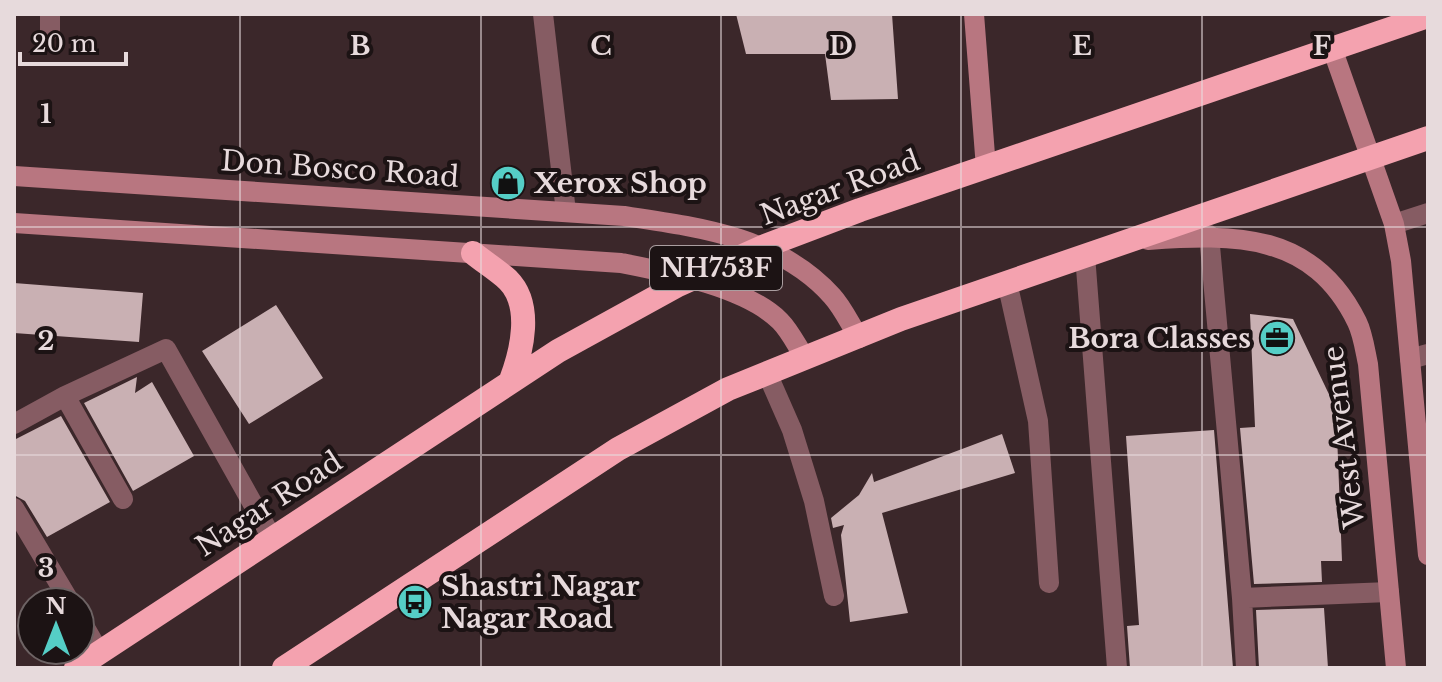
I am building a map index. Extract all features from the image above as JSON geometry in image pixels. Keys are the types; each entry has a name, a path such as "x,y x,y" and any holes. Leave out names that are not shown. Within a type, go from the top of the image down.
{"highway":[{"name":"Nagar Road","path":"76,668 511,380 678,285 765,246 1428,16"},
{"path":"284,668 618,449 728,389 901,319 1428,138"},
{"path":"473,253 510,282 522,310 522,349 511,380"}],"main road":[{"path":"974,14 986,168"},
{"path":"1332,48 1394,224 1419,357 1428,555"},
{"name":"Don Bosco Road","path":"14,176 624,216 688,225 765,246 811,276 834,298 859,338"},
{"path":"14,223 621,263 695,278 752,303 780,321 805,358"},
{"name":"West Avenue","path":"1125,241 1209,235 1264,242 1303,258 1334,284 1358,324 1368,364 1396,668"}],"street":[{"path":"543,14 566,212"},
{"path":"1394,224 1428,213"},
{"path":"1209,235 1246,668"},
{"path":"1085,255 1117,668"},
{"path":"1007,282 1038,421 1049,583"},
{"path":"14,424 65,396 166,349 272,538"},
{"path":"767,373 792,430 814,501 834,596"},
{"path":"65,396 123,499"},
{"path":"14,508 60,586"},
{"path":"1242,598 1389,592"},
{"path":"96,647 99,652"}],"building":[{"path":"736,14 892,14 898,99 831,100 825,54 746,54"},
{"path":"14,283 143,293 139,342 14,333"},
{"path":"276,305 323,378 249,424 202,351"},
{"path":"1250,314 1293,319 1336,409 1342,561 1321,561 1322,582 1254,584 1240,428 1255,427"},
{"path":"137,377 135,393 152,382 194,456 133,491 84,403"},
{"path":"61,416 110,502 47,537 25,501 14,495 14,440"},
{"path":"1214,430 1233,668 1130,668 1127,626 1139,625 1126,436"},
{"path":"1002,434 1015,473 882,513 908,613 850,622 841,535 844,525 833,528 831,518 859,495 872,473 874,482"},
{"path":"1324,608 1328,668 1259,668 1256,610"}],"place":[{"name":"Xerox Shop","path":"508,183"},
{"name":"Bora Classes","path":"1277,338"},
{"name":"Shastri Nagar Nagar Road","path":"415,602"}]}
